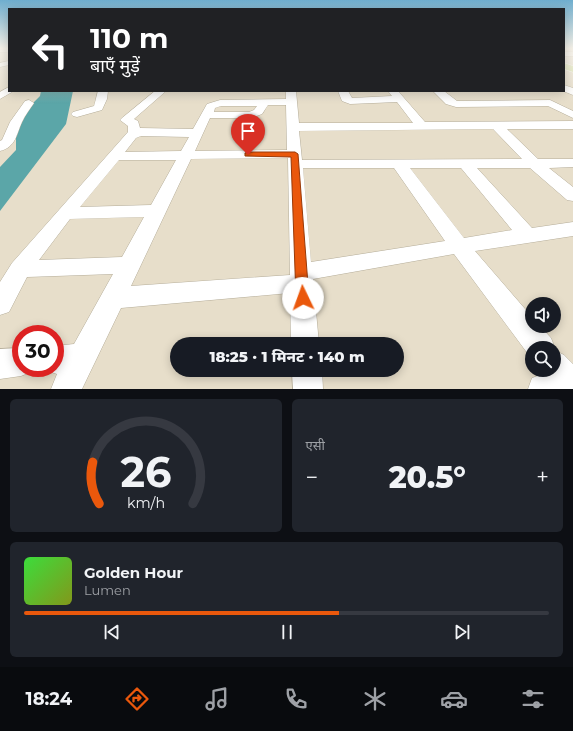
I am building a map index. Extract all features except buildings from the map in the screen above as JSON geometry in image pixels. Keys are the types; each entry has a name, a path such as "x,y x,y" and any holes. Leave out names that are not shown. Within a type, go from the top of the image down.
{"street":[{"path":"0,96 8,90"},
{"path":"77,114 98,108 102,99 103,92"},
{"path":"134,134 134,124 126,120 160,92"},
{"path":"343,92 346,99 350,101 396,95 421,126"},
{"path":"439,92 450,102 456,104 573,103"},
{"path":"499,92 518,103"},
{"path":"534,94 573,116"},
{"path":"66,389 68,359 114,298 201,124 211,106 216,103 264,103 291,97 305,337"},
{"path":"0,147 8,142 16,122 29,103"},
{"path":"0,304 20,269 65,213 134,134 201,124"},
{"path":"293,126 573,125"},
{"path":"497,126 534,163 573,196"},
{"path":"115,156 185,155 398,164 573,163"},
{"path":"465,163 527,235"},
{"path":"398,164 459,246 535,341"},
{"path":"65,213 157,211"},
{"path":"114,298 301,277 459,246 573,229"},
{"path":"20,269 131,264"},
{"path":"0,364 12,363"},
{"path":"307,377 308,389"}],"water":[{"path":"41,92 73,92 66,124 0,211 0,167 16,150 16,128 31,105 40,96"}],"route":[{"path":"248,155 295,154 303,298"}]}
